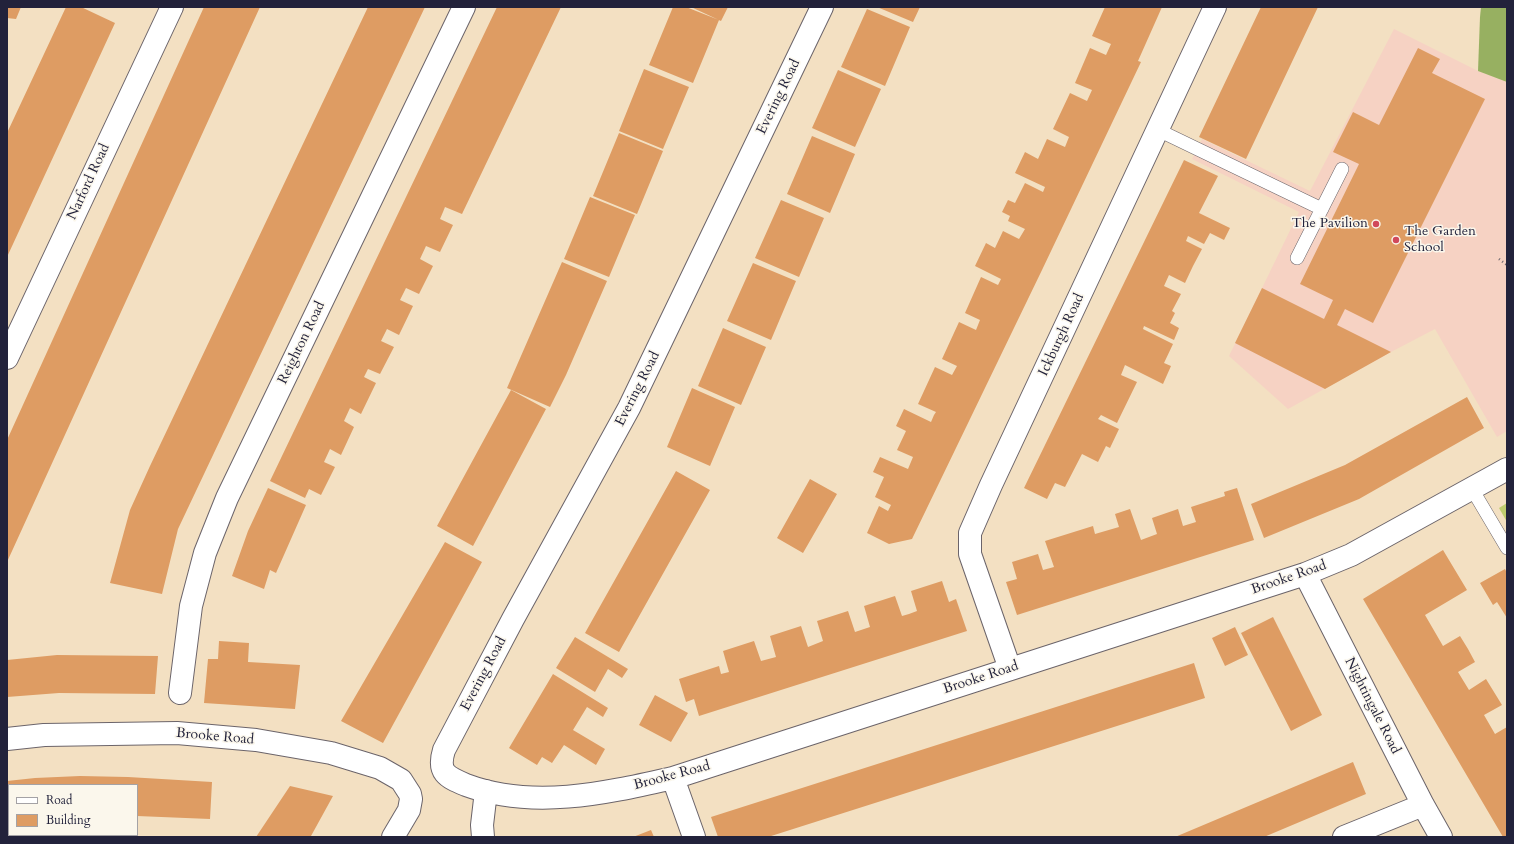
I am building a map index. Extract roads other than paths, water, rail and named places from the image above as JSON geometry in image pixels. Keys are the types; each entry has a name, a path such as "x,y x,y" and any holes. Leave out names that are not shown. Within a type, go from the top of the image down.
{"street":[{"name":"Narford Road","path":"7,358 172,7"},
{"name":"Reighton Road","path":"180,693 191,606 205,553 227,498 464,7"},
{"name":"Evering Road","path":"441,764 444,750 513,619 629,408 822,7"},
{"name":"Ickburgh Road","path":"1010,669 970,554 970,533 991,485 1215,7"},
{"name":"Brooke Road","path":"441,764 445,773 450,779 504,796 544,798 615,791 673,778 1305,574 1351,554 1507,469"},
{"name":"Nightingale Road","path":"1305,574 1422,805 1441,837"},
{"name":"Brooke Road","path":"7,739 44,735 177,733 256,740 331,753 380,768 401,780 412,799 409,810 393,837"},
{"path":"673,778 694,837"},
{"path":"483,837 482,825 486,791"},
{"path":"1344,837 1422,805"}],"lane":[{"path":"1158,130 1322,209"},
{"path":"1297,258 1342,169"},
{"path":"1472,489 1507,548"}],"place":[{"name":"The Pavilion","path":"1376,224"},
{"name":"The Garden School","path":"1396,240"}]}
